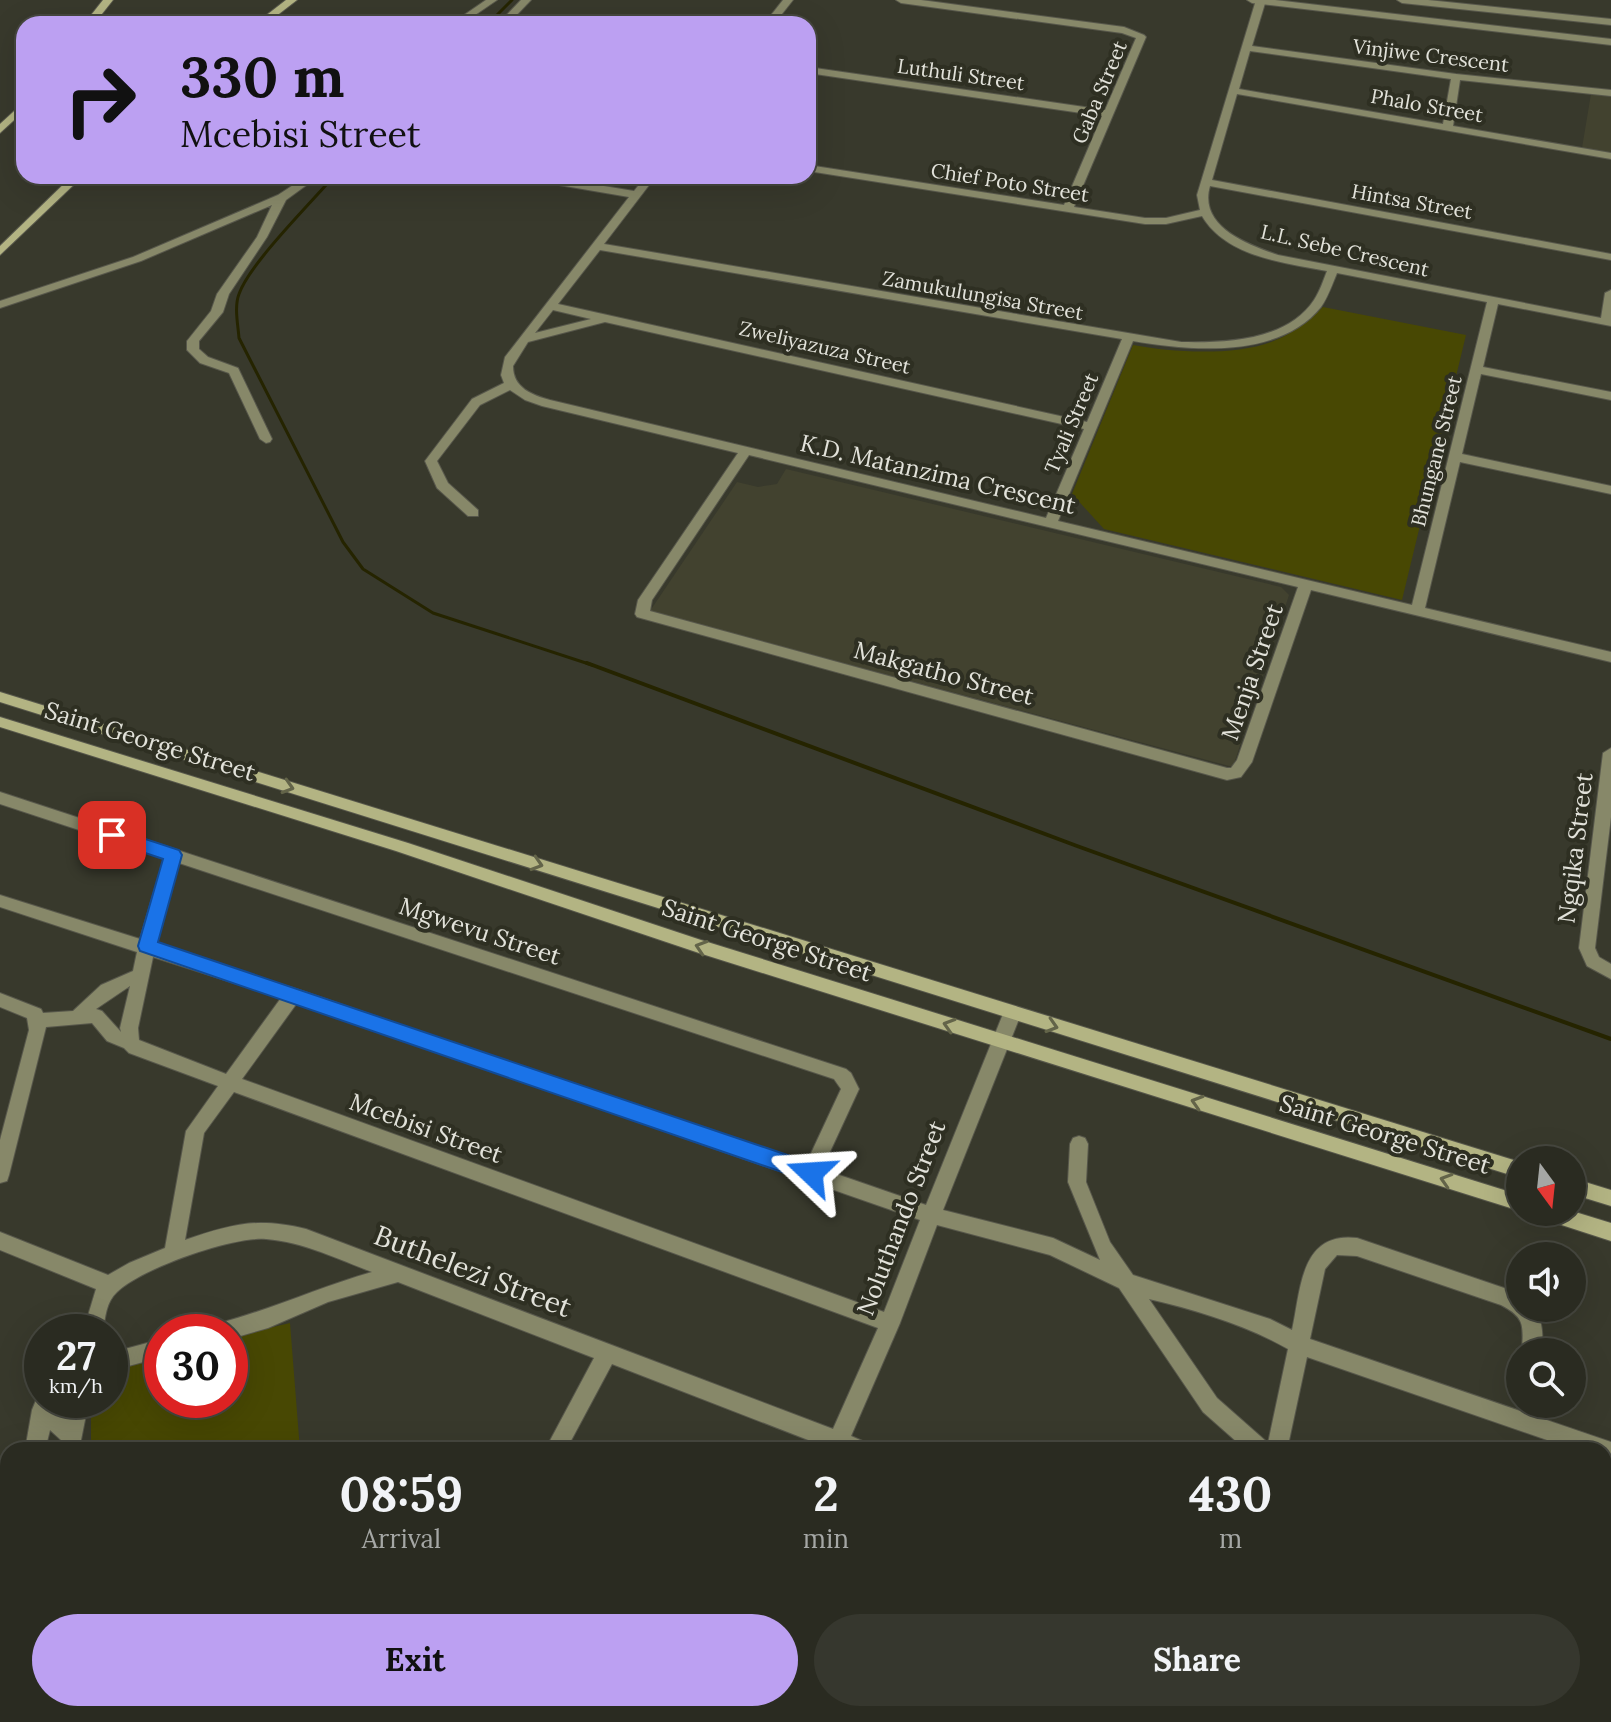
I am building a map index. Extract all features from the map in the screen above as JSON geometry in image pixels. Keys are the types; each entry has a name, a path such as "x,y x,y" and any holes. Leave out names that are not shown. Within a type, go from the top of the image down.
{"main road":[{"path":"95,16 108,0"},
{"path":"270,16 286,3"},
{"path":"0,130 16,113"},
{"path":"0,252 70,184"},
{"name":"Saint George Street","path":"0,697 1506,1166"},
{"name":"Saint George Street","path":"0,722 230,792 699,946 1506,1199"},
{"path":"1586,1190 1611,1198"},
{"path":"1586,1224 1611,1232"}],"street":[{"path":"468,16 492,0"},
{"path":"511,16 526,0"},
{"path":"775,16 788,0"},
{"name":"Gaba Street","path":"901,0 1138,35 1141,42 1068,209"},
{"path":"1205,212 1202,195 1236,91 1258,0 1611,42"},
{"path":"1402,0 1611,22"},
{"name":"Vinjiwe Crescent","path":"1248,48 1456,77 1611,93"},
{"name":"Luthuli Street","path":"816,71 1109,114"},
{"path":"1448,127 1456,77"},
{"name":"Phalo Street","path":"1236,91 1611,156"},
{"name":"Chief Poto Street","path":"816,169 1155,222 1205,212"},
{"name":"Hintsa Street","path":"1206,182 1611,257"},
{"path":"0,305 137,259 283,197 302,184"},
{"path":"571,184 636,195"},
{"path":"473,513 442,485 431,461 476,402 510,385 507,364 645,184"},
{"path":"266,439 234,371 204,360 193,350 193,341 217,312 223,294 262,237 283,197"},
{"name":"L.L. Sebe Crescent","path":"1205,212 1220,230 1252,249 1276,258 1609,322"},
{"name":"Zamukulungisa Street","path":"597,246 1128,339 1195,346 1249,340 1281,330 1316,307 1333,269"},
{"path":"1609,322 1611,293"},
{"name":"Bhungane Street","path":"1417,611 1493,300"},
{"name":"Zweliyazuza Street","path":"550,306 1091,427"},
{"path":"524,340 582,322 609,319"},
{"name":"Tyali Street","path":"1051,523 1128,339"},
{"path":"1477,370 1611,396"},
{"name":"K.D. Matanzima Crescent","path":"510,385 520,393 546,403 1611,657"},
{"name":"Makgatho Street","path":"746,451 645,600 642,614 1227,774 1236,773"},
{"path":"1456,457 1611,490"},
{"name":"Menja Street","path":"1236,773 1244,762 1306,583"},
{"name":"Ngqika Street","path":"1611,753 1587,948 1593,961 1611,972"},
{"name":"Mgwevu Street","path":"0,798 840,1074 850,1089 811,1173"},
{"path":"130,1043 129,1028 147,946 173,855"},
{"path":"0,901 293,995 931,1215 1053,1247 1139,1288 1179,1297 1270,1328 1299,1345 1506,1407"},
{"path":"38,1021 80,1015 96,997 127,979 141,975"},
{"path":"173,1254 193,1138 229,1082 293,995"},
{"path":"0,1000 27,1009 38,1021"},
{"name":"Noluthando Street","path":"838,1441 890,1323 1012,1014"},
{"name":"Mcebisi Street","path":"80,1015 100,1018 113,1036 144,1051 890,1323"},
{"path":"0,1175 8,1115 38,1021"},
{"path":"1079,1144 1077,1182 1102,1247 1210,1405 1252,1442"},
{"name":"Buthelezi Street","path":"109,1285 136,1267 233,1235 255,1230 306,1238 838,1441"},
{"path":"0,1241 109,1285 98,1314"},
{"path":"1279,1442 1315,1269 1323,1252 1334,1245 1357,1247 1506,1298"},
{"path":"248,1324 326,1294 396,1274"},
{"path":"559,1442 606,1355"},
{"path":"37,1442 41,1418"},
{"path":"53,1418 69,1442"},
{"path":"70,1442 75,1418"},
{"path":"1537,1418 1589,1442"}],"shaded area":[{"path":"1591,94 1611,95 1611,153 1582,148"},
{"path":"1323,307 1466,335 1402,600 1104,529 1072,494 1133,345 1212,352 1253,347 1288,334"},
{"path":"786,469 1281,587 1289,595 1233,767 650,611 737,482 758,487 777,484"},
{"path":"290,1323 299,1442 91,1442 91,1418 128,1418 128,1361 144,1357 144,1418 248,1418 248,1333"}],"waterway":[{"path":"496,16 512,0"},
{"path":"327,184 255,266 239,294 237,310 239,338 343,542 363,569 433,613 592,665"},
{"path":"587,663 1077,846 1611,1039"}],"route":[{"path":"112,835 173,855 147,946 811,1173"}]}
